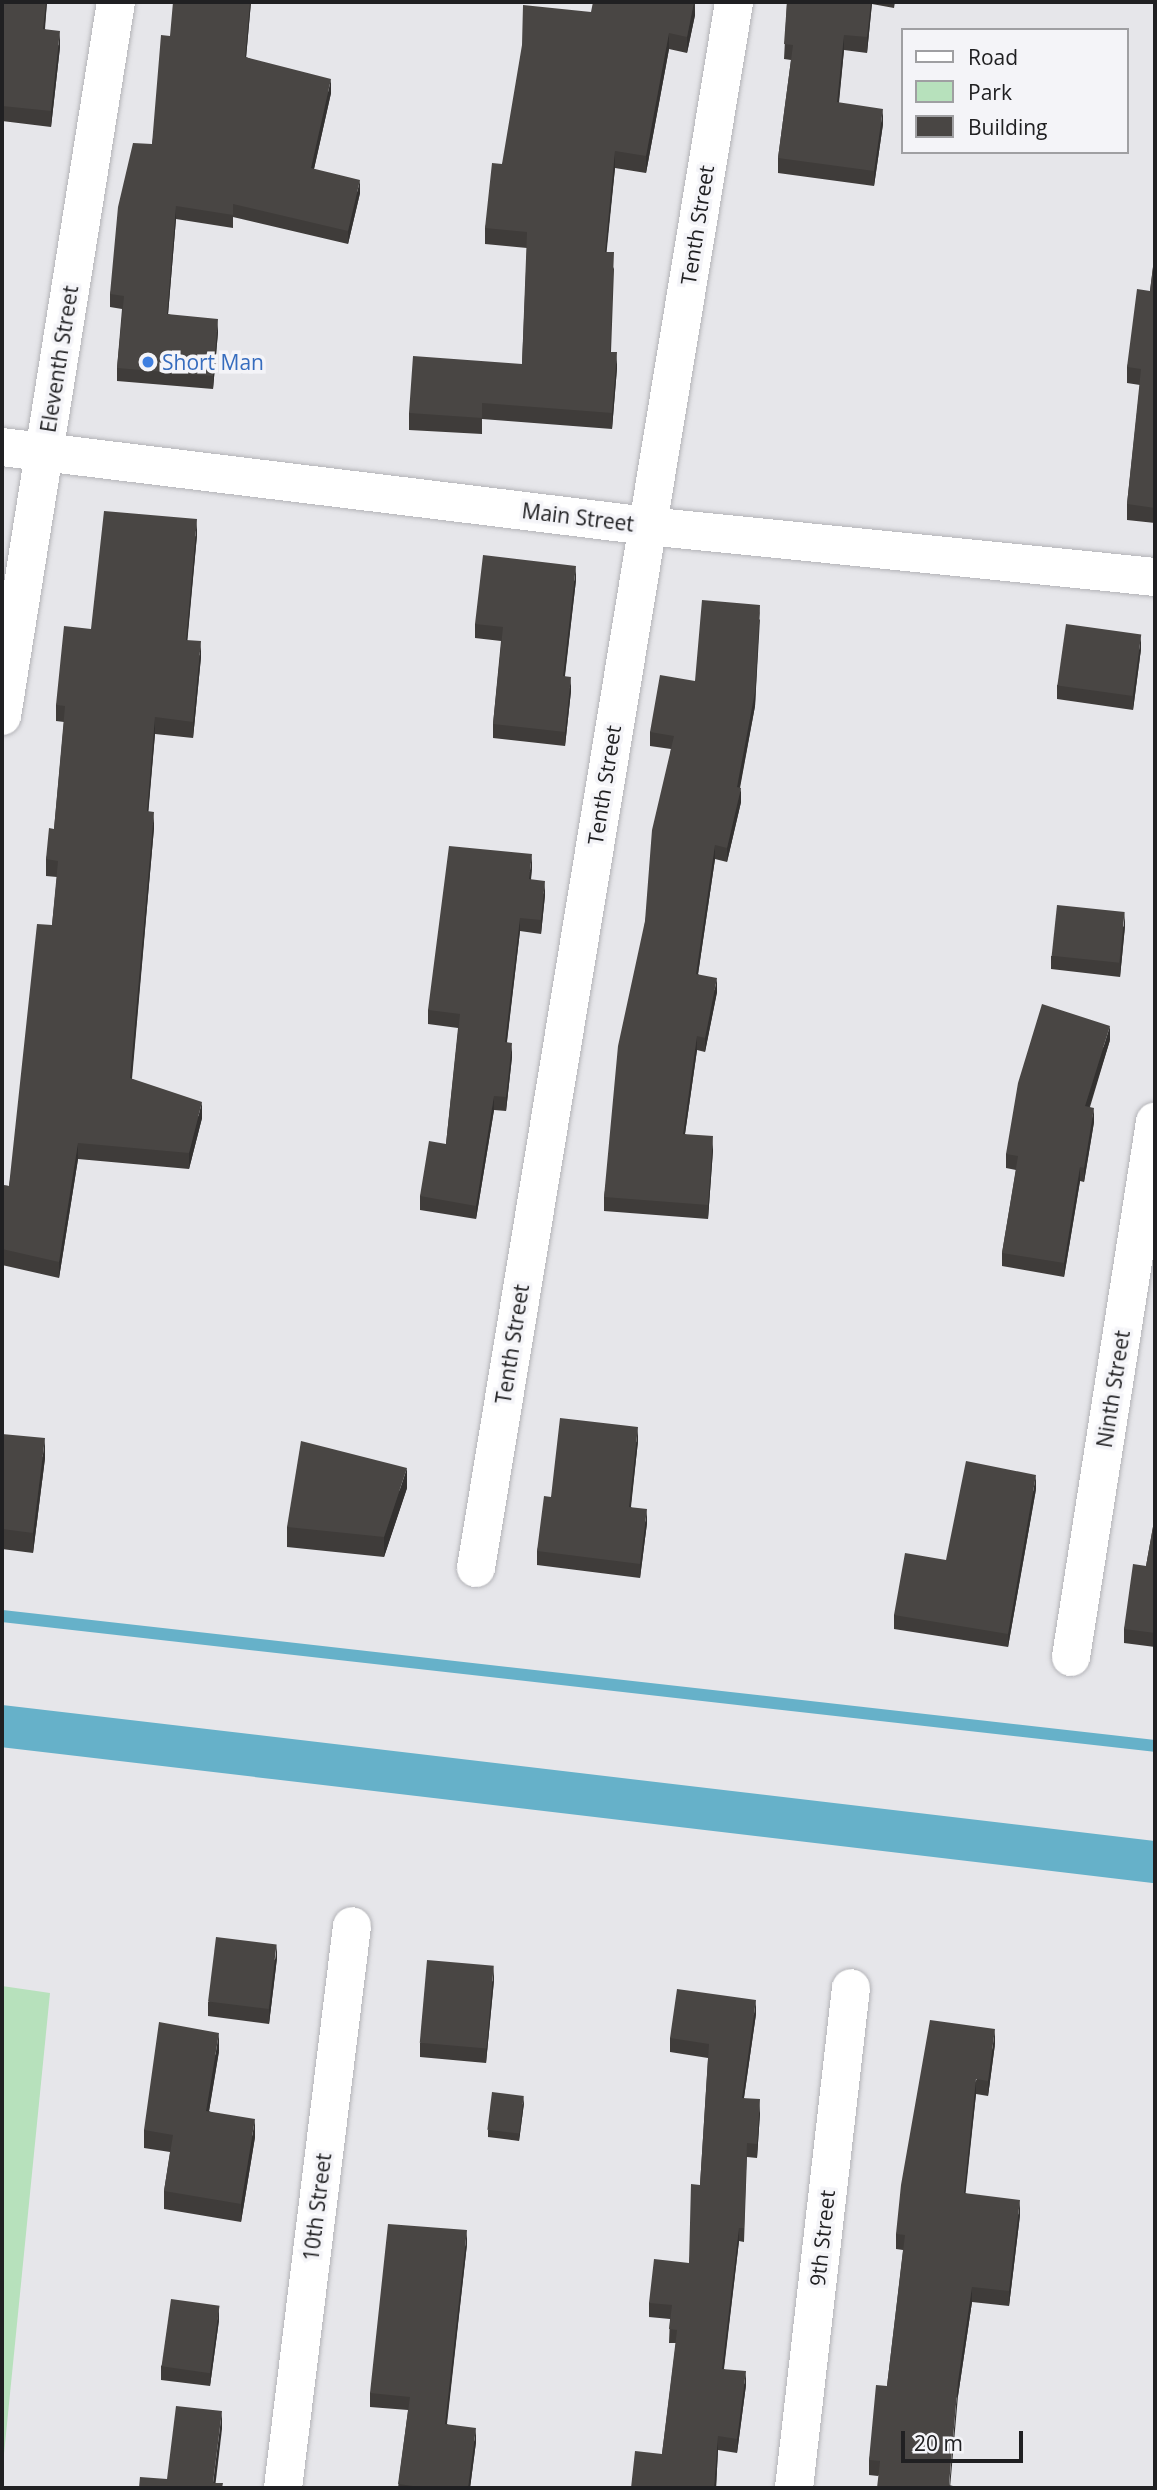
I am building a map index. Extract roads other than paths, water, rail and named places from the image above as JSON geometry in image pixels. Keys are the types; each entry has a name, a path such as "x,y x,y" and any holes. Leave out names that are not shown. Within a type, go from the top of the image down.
{"street":[{"name":"Eleventh Street","path":"2,716 116,2"},
{"name":"Tenth Street","path":"476,1568 734,2"},
{"name":"Main Street","path":"2,447 44,450 647,526 1155,577"},
{"name":"Ninth Street","path":"1071,1657 1155,1122"},
{"name":"10th Street","path":"283,2488 352,1926"},
{"name":"9th Street","path":"794,2488 850,1988"}],"waterway":[{"path":"2,1616 1155,1746"},
{"path":"2,1726 1155,1862"}],"place":[{"name":"Short Man","path":"148,362"}]}
